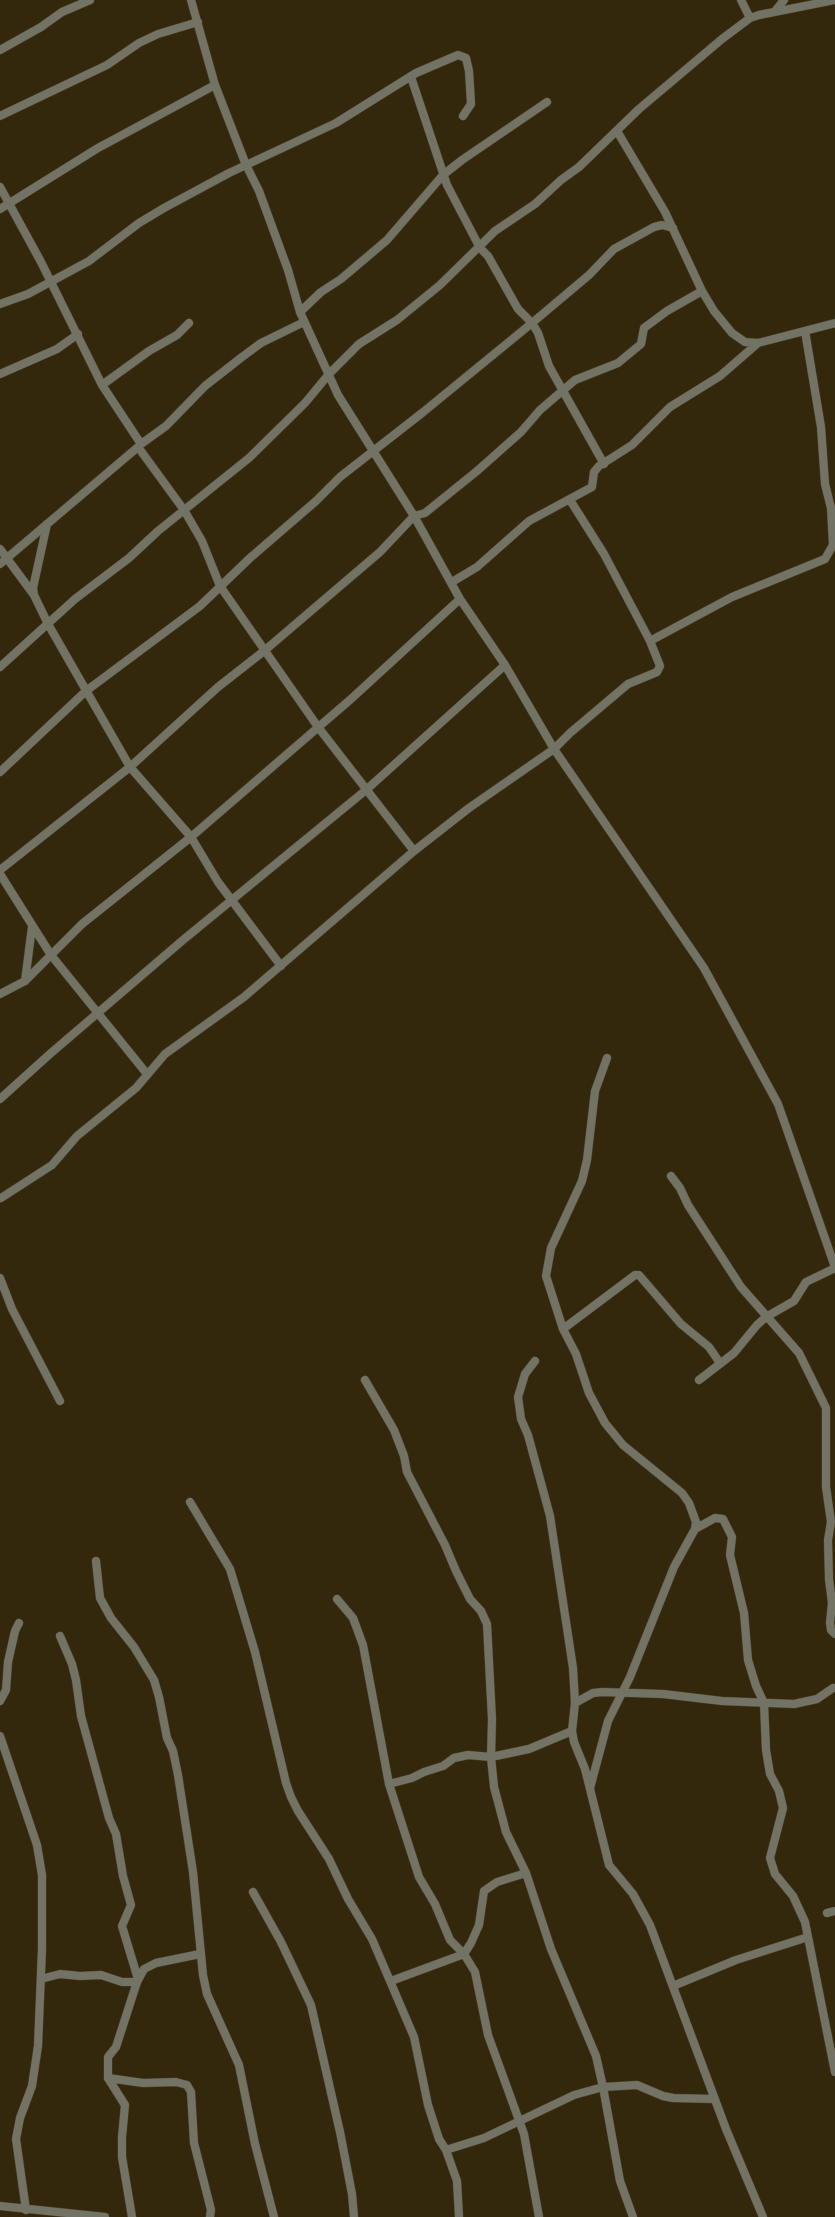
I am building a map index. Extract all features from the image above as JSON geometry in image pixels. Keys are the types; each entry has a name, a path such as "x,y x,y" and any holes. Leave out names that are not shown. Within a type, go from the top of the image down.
{"street":[{"path":"0,50 41,27 62,12 90,0"},
{"path":"191,0 215,85 246,165 259,191 288,270 300,312 338,395 414,516 441,568 452,582 460,599 505,665 554,749 704,968 778,1104 835,1268 806,1282 794,1301 766,1317 757,1325 734,1352 699,1380"},
{"path":"742,0 750,18"},
{"path":"776,10 784,0"},
{"path":"0,667 75,599 129,558 158,531 248,458 305,402 329,374 359,344 397,320 440,285 480,248 495,230 535,204 561,180 579,168 639,109 722,39 750,18 776,10 835,0"},
{"path":"0,116 107,65 158,34 198,22"},
{"path":"0,304 16,299 89,261 152,215 246,165 336,124 411,77 449,57 458,55 466,58 469,71 471,104 463,116"},
{"path":"411,77 443,175 480,248 488,256 518,309 532,323 538,333 549,366 604,464"},
{"path":"0,209 98,148 215,85"},
{"path":"300,312 321,292 341,278 387,240 443,175 462,160 547,102"},
{"path":"617,131 665,212 702,291 714,311 732,333 746,342 758,343 835,322"},
{"path":"0,187 78,334 102,385 140,446 184,510 202,541 220,586 318,727 414,851"},
{"path":"0,772 86,691 200,606 220,586 316,501 340,477 532,323 589,275 614,249 654,227 662,225 673,228"},
{"path":"0,870 130,767 218,687 264,651 380,552 414,516 425,513 477,471 521,432 540,410 575,380 618,363 641,344 644,328 666,311 702,291"},
{"path":"3,562 140,446 166,426 206,386 242,357 261,343 304,322"},
{"path":"102,385 149,351 177,335 189,323"},
{"path":"650,641 732,597 825,559 833,545 821,427 805,331"},
{"path":"0,374 29,363 57,349 78,334"},
{"path":"452,582 477,567 529,520 570,500 592,487 594,472 632,445 670,407 720,376 758,343"},
{"path":"0,1196 52,1165 77,1136 136,1088 164,1054 244,997 414,851 469,808 554,749 628,684 657,672 660,666 650,641 604,554 570,500"},
{"path":"34,595 34,580 47,524"},
{"path":"0,550 3,562 34,595 48,624 130,767 191,837 218,882 281,966"},
{"path":"0,994 25,981 82,924 191,837 318,727 460,599"},
{"path":"0,1098 232,899 295,850 366,790 505,665"},
{"path":"0,874 51,955 147,1074"},
{"path":"25,981 32,927"},
{"path":"590,1788 608,1721 630,1677 674,1567 695,1529 696,1522 689,1503 682,1493 623,1445 605,1423 589,1393 576,1354 563,1329 546,1276 551,1248 582,1181 587,1160 594,1091 607,1058"},
{"path":"671,1176 680,1188 688,1204 741,1287 798,1353 826,1408 826,1487 831,1522 828,1540 829,1579 832,1603 830,1623 831,1630 835,1634"},
{"path":"563,1329 635,1275 639,1275 681,1324 709,1347 720,1363"},
{"path":"0,1278 12,1309 60,1401"},
{"path":"535,1361 525,1374 518,1397 521,1419 528,1435 550,1516 573,1668 575,1703 572,1731 574,1742 590,1788 609,1865 642,1909 673,1986 714,2099 763,2217"},
{"path":"365,1380 394,1430 404,1456 407,1472 445,1545 459,1578 470,1599 481,1611 487,1624 492,1719 491,1757 494,1787 506,1832 526,1873 551,1949 596,2056 620,2182 633,2217"},
{"path":"190,1502 230,1569 255,1652 286,1783 291,1797 298,1811 329,1859 348,1899 372,1939 414,2037 428,2105 439,2139 446,2150 456,2180 459,2217"},
{"path":"695,1529 716,1518 722,1519 732,1537 730,1555 744,1613 748,1660 756,1686 764,1703 766,1750 770,1774 779,1791 782,1808 770,1858 775,1874 793,1896 805,1922 835,2072"},
{"path":"96,1561 100,1598 111,1618 134,1647 154,1680 160,1697 167,1738 173,1751 178,1774 193,1872 200,1954 207,1994 238,2065 255,2144 274,2217"},
{"path":"337,1599 353,1618 362,1645 390,1784 419,1878 435,1904 450,1940 464,1954 475,1972 488,2035 524,2134 539,2217"},
{"path":"0,1701 6,1690 8,1662 15,1631 19,1622"},
{"path":"60,1636 72,1664 76,1680 81,1716 109,1818 116,1834 123,1876 131,1905 122,1926 137,1980"},
{"path":"575,1703 592,1693 663,1694 722,1701 794,1704 817,1699 833,1688"},
{"path":"390,1784 412,1778 424,1772 443,1766 454,1758 468,1754 491,1757 529,1749 572,1731"},
{"path":"0,1736 37,1845 42,1875 41,1979 38,2046 32,2086 20,2118 16,2139 26,2210"},
{"path":"391,1981 464,1954 471,1944 479,1925 484,1891 497,1882 526,1873"},
{"path":"253,1892 281,1942 311,2005 340,2132 352,2194 354,2217"},
{"path":"673,1986 736,1960 808,1937"},
{"path":"132,2217 122,2157 125,2105 108,2078 108,2057 116,2047 137,1980 144,1969 156,1963 200,1954"},
{"path":"41,1979 60,1974 80,1976 101,1975 122,1982 137,1980"},
{"path":"108,2078 143,2083 176,2082 187,2085 191,2092 194,2143 211,2210 210,2217"},
{"path":"446,2150 484,2138 574,2095 603,2087 636,2085 663,2096 673,2098 714,2099"},
{"path":"0,2206 43,2214 105,2217"}]}
